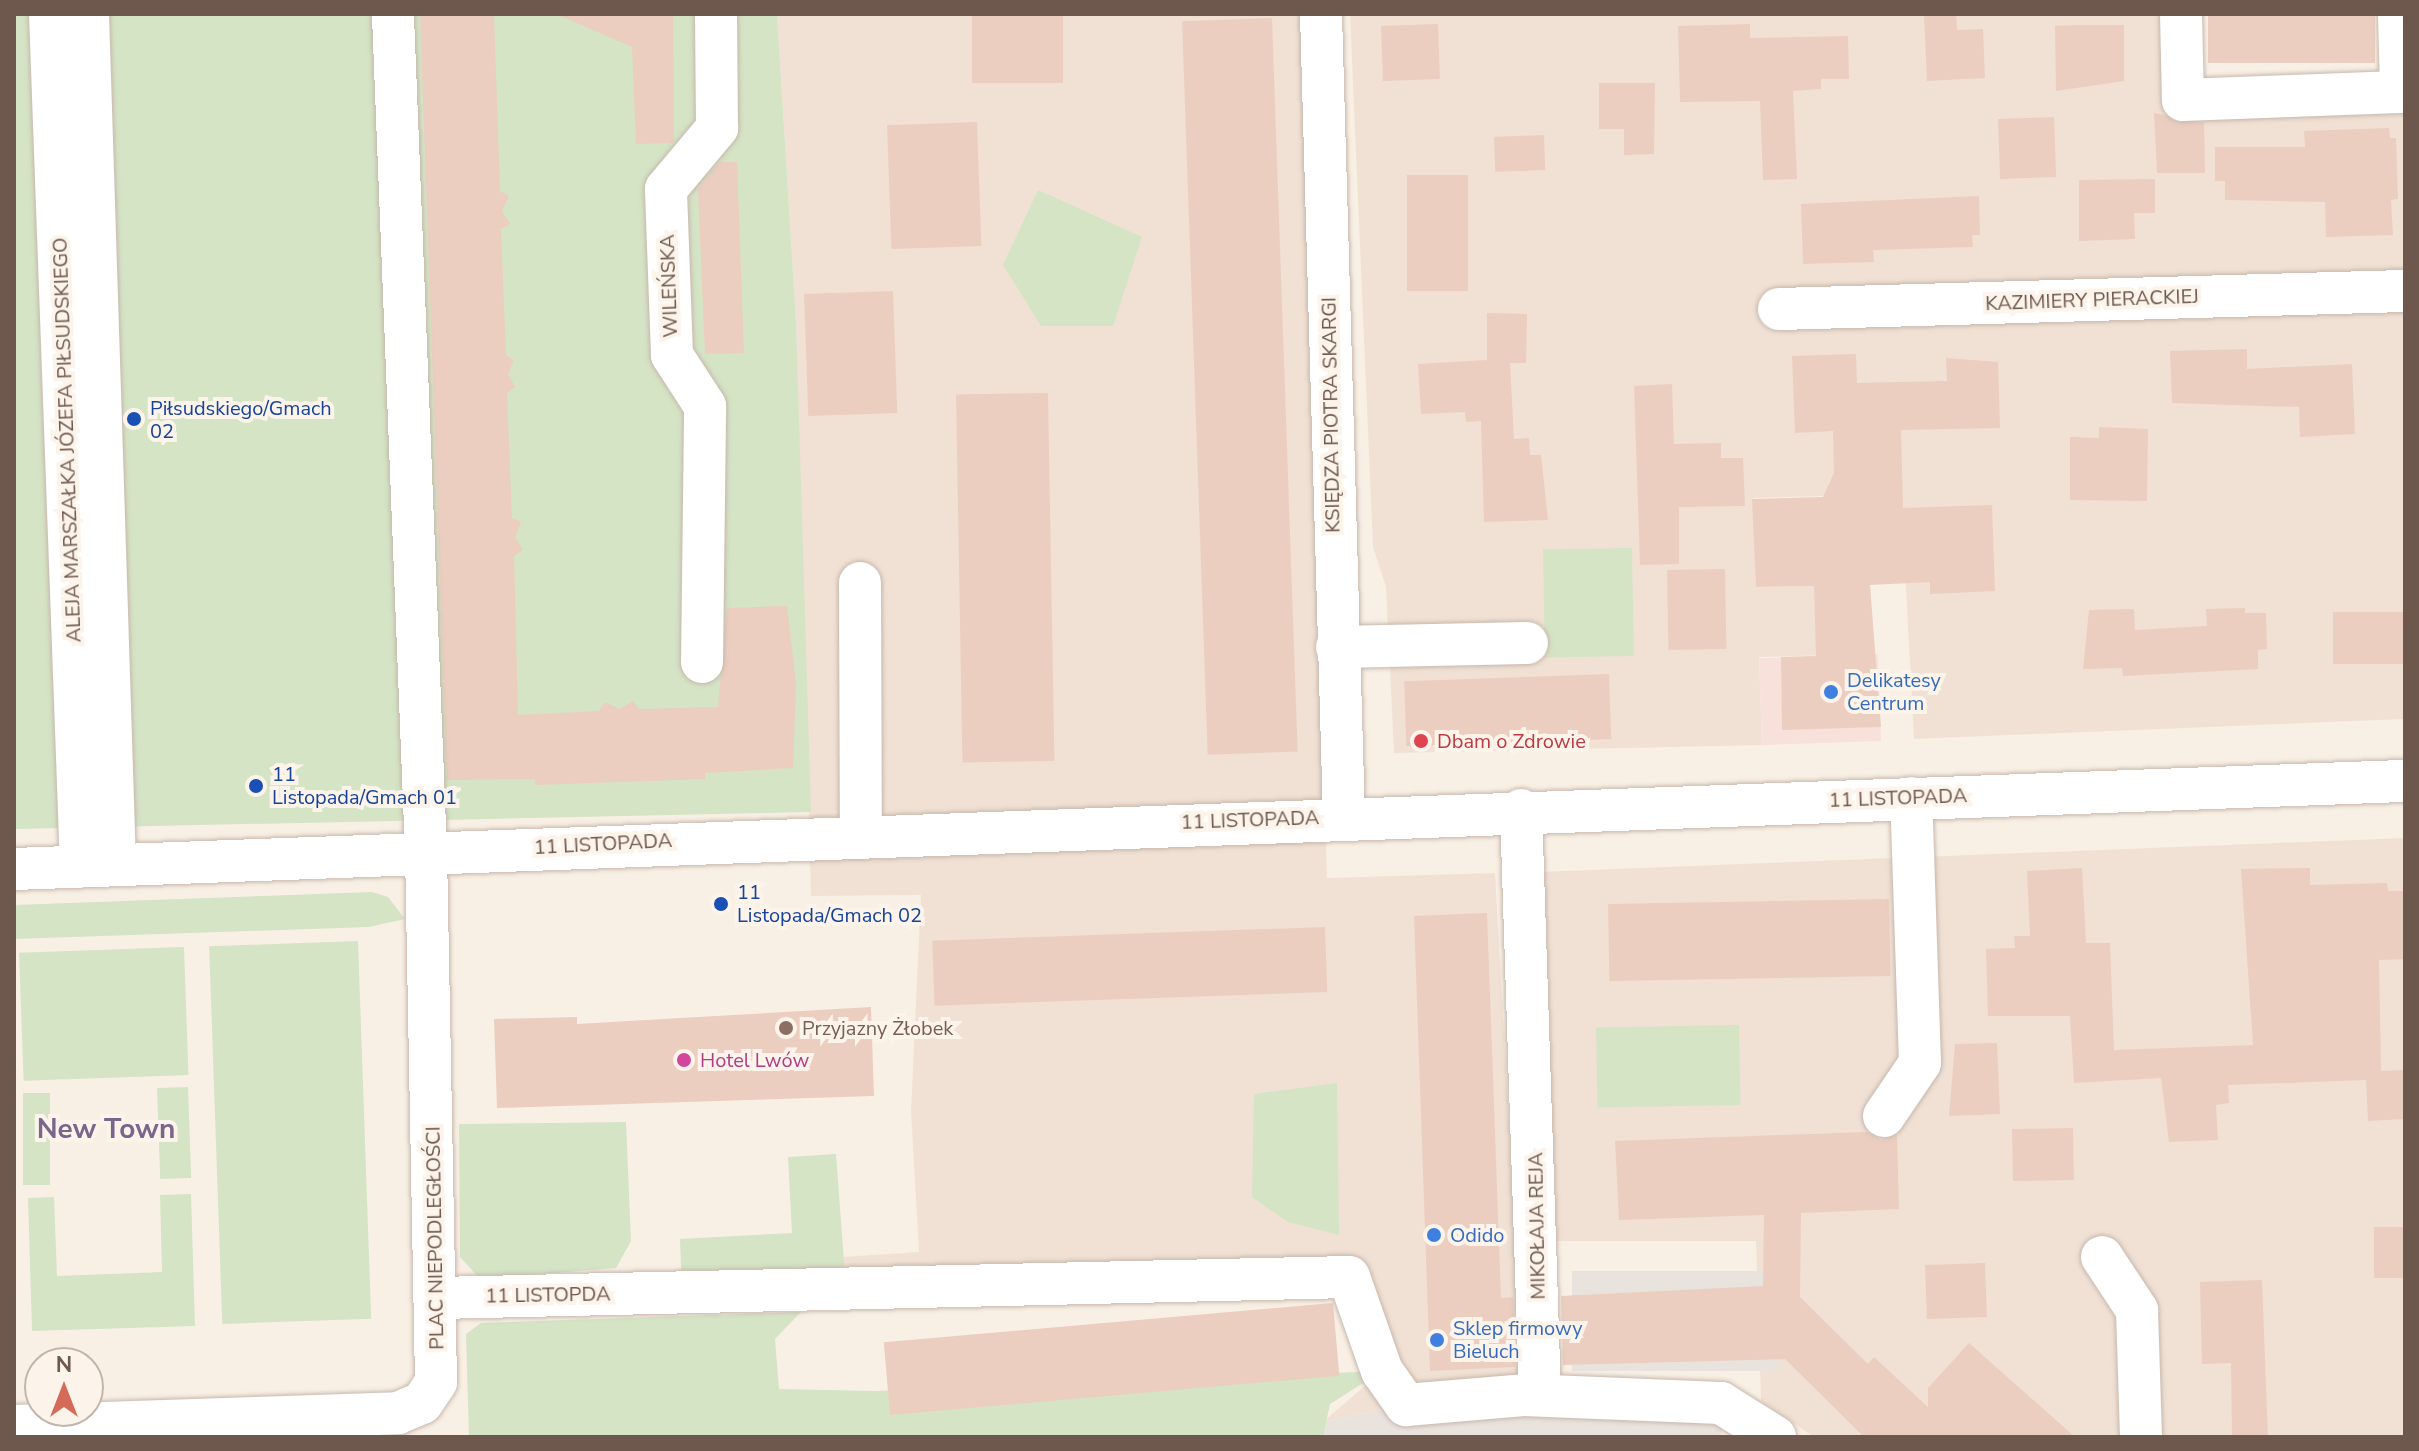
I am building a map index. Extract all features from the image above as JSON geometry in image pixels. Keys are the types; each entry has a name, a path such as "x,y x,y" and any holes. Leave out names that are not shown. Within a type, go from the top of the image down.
{"street":[{"name":"ALEJA MARSZAŁKA JÓZEFA PIŁSUDSKIEGO","path":"50,14 97,866"},
{"name":"ALEJA MARSZAŁKA JÓZEFA PIŁSUDSKIEGO","path":"88,14 97,866"},
{"path":"393,14 426,852"},
{"name":"WILEŃSKA","path":"702,662 705,406 672,355 666,189 717,128 716,14"},
{"name":"KSIĘDZA PIOTRA SKARGI","path":"1321,14 1344,816"},
{"path":"2181,14 2183,100 2403,92 2399,14"},
{"name":"KAZIMIERY PIERACKIEJ","path":"1779,309 2405,291"},
{"path":"860,583 861,835"},
{"path":"1337,647 1527,643"},
{"name":"11 LISTOPADA","path":"14,869 1344,816 2405,781"},
{"path":"1884,1116 1920,1063 1911,798"},
{"name":"MIKOŁAJA REJA","path":"1521,810 1540,1395"},
{"name":"PLAC NIEPODLEGŁOŚCI","path":"14,1426 398,1413 422,1403 436,1382 438,1298 426,852"},
{"path":"2102,1257 2137,1310 2141,1437"},
{"name":"11 LISTOPDA","path":"438,1298 1349,1277 1382,1371 1406,1405 1540,1395"},
{"path":"1540,1395 1720,1420 1775,1437"}],"shaded area":[{"path":"777,14 1302,14 1327,878 1495,873 1524,1395 1406,1405 1323,1422 1382,1371 1348,1277 846,1288 841,1257 919,1252 911,1111 921,895 811,896 796,321"},
{"path":"1350,14 2164,14 2167,113 2405,107 2405,719 1914,739 1901,494 1753,498 1756,587 1870,585 1873,654 1759,657 1762,745 1394,753 1386,587 1373,547"},
{"name":"Delikatesy Centrum","path":"1878,654 1881,741 1762,745 1759,658"},
{"path":"2405,838 2405,1437 1814,1437 1761,1401 1756,1241 1550,1241 1539,872"},
{"path":"1572,1271 1777,1271 1777,1371 1572,1371"},
{"path":"1406,1405 1723,1419 1721,1437 1323,1437 1323,1422"}],"green space":[{"path":"14,14 777,14 796,321 811,812 14,829"},
{"path":"1038,190 1142,237 1113,326 1041,326 1003,265"},
{"path":"1632,548 1634,656 1545,658 1543,550"},
{"path":"372,892 388,897 405,919 369,927 14,939 14,905"},
{"path":"358,941 371,1319 222,1324 209,946"},
{"path":"184,947 188,1075 24,1081 19,953"},
{"path":"1739,1025 1740,1105 1597,1107 1596,1027"},
{"path":"1337,1083 1339,1235 1288,1222 1252,1197 1254,1094"},
{"path":"188,1087 191,1178 160,1179 157,1088"},
{"path":"23,1093 50,1093 50,1185 23,1185"},
{"path":"626,1122 631,1241 616,1268 480,1279 460,1257 459,1124"},
{"path":"836,1154 846,1288 682,1292 680,1239 792,1233 788,1157"},
{"path":"191,1194 195,1326 32,1331 28,1198 54,1197 57,1276 162,1272 160,1195"},
{"path":"801,1312 775,1339 779,1389 875,1391 1382,1371 1330,1404 1323,1437 469,1437 466,1334 481,1323"}],"building":[{"path":"420,14 494,14 500,191 509,196 502,211 510,224 501,229 506,355 514,360 508,374 515,387 507,393 512,518 521,522 515,538 523,550 514,556 518,715 599,711 605,702 619,709 633,701 639,709 718,707 727,608 787,606 796,683 793,768 705,773 705,779 535,785 535,779 447,780"},
{"path":"556,14 673,14 674,143 636,144 632,47"},
{"path":"972,14 1063,14 1063,83 972,83"},
{"path":"1924,14 1956,14 1957,30 1983,29 1985,78 1927,81"},
{"path":"2208,14 2375,14 2375,63 2208,63"},
{"path":"1272,18 1298,752 1208,755 1182,21"},
{"path":"1438,24 1440,79 1383,81 1381,26"},
{"path":"1750,24 1750,38 1848,36 1849,79 1821,79 1821,89 1793,91 1797,179 1763,180 1760,101 1680,102 1678,26"},
{"path":"2124,25 2124,81 2056,91 2055,26"},
{"path":"1599,83 1655,83 1654,154 1624,155 1624,129 1599,129"},
{"path":"2154,113 2204,123 2205,173 2157,173"},
{"path":"2054,117 2056,177 2000,179 1998,119"},
{"path":"977,122 981,246 891,249 887,125"},
{"path":"2389,128 2390,138 2396,138 2398,199 2391,200 2393,235 2326,237 2325,202 2225,200 2225,181 2215,181 2215,147 2305,147 2304,131"},
{"path":"1544,135 1545,170 1495,172 1494,137"},
{"path":"720,162 737,162 744,353 705,354 698,188"},
{"path":"1407,175 1468,175 1468,291 1407,291"},
{"path":"2155,179 2155,213 2134,213 2135,239 2079,241 2079,180"},
{"path":"1979,196 1980,235 1972,235 1973,247 1873,250 1874,262 1803,264 1801,204"},
{"path":"893,291 897,413 808,416 804,294"},
{"path":"1487,313 1527,314 1526,363 1510,363 1514,439 1529,438 1530,455 1541,455 1548,520 1484,522 1481,421 1466,422 1465,412 1421,414 1418,364 1487,360"},
{"path":"2247,349 2247,369 2352,364 2355,434 2300,437 2299,407 2172,403 2170,351"},
{"path":"1856,354 1857,383 1947,381 1946,358 1998,362 2000,428 1901,430 1903,508 1992,505 1995,591 1930,594 1930,582 1870,585 1881,727 1782,730 1781,657 1816,656 1814,586 1756,587 1752,499 1823,497 1834,473 1833,431 1795,433 1792,356"},
{"path":"1672,384 1674,444 1721,443 1721,458 1743,458 1745,506 1679,507 1679,564 1640,565 1634,386"},
{"path":"1048,393 1054,761 962,763 956,395"},
{"path":"2099,427 2148,429 2147,501 2070,500 2070,437 2099,438"},
{"path":"1725,569 1726,649 1668,650 1667,570"},
{"path":"2245,608 2245,613 2266,613 2267,649 2258,650 2258,669 2123,676 2122,668 2083,669 2089,610 2134,609 2135,630 2207,626 2206,609"},
{"path":"2333,612 2405,612 2405,664 2333,664"},
{"path":"1609,674 1611,739 1406,746 1404,681"},
{"path":"2082,868 2086,943 2110,943 2114,1050 2253,1045 2241,869 2310,868 2310,885 2387,883 2388,891 2405,891 2405,959 2379,960 2381,1071 2405,1070 2405,1119 2368,1121 2366,1080 2228,1085 2229,1103 2216,1105 2218,1140 2169,1142 2161,1078 2074,1083 2070,1016 1988,1016 1986,949 2015,948 2014,936 2030,936 2027,871"},
{"path":"1889,899 1890,976 1609,981 1608,904"},
{"path":"1487,913 1501,1298 1513,1297 1515,1367 1430,1371 1414,916"},
{"path":"1325,927 1327,992 935,1006 932,941"},
{"name":"Hotel Lwów","path":"871,1007 874,1096 497,1108 494,1019 577,1017 577,1024"},
{"path":"1997,1043 2000,1114 1949,1116 1955,1044"},
{"path":"2073,1128 2074,1180 2013,1181 2012,1129"},
{"path":"1867,1132 1881,1140 1897,1135 1899,1209 1801,1213 1800,1297 1868,1364 1874,1357 1928,1407 1928,1388 1969,1343 2075,1437 1864,1437 1785,1359 1563,1365 1561,1296 1763,1286 1764,1215 1619,1220 1615,1141"},
{"path":"2374,1227 2405,1227 2405,1278 2374,1278"},
{"path":"1985,1263 1987,1317 1927,1319 1925,1265"},
{"path":"2262,1280 2268,1437 2232,1437 2231,1363 2202,1364 2200,1282"},
{"path":"1333,1303 1339,1376 890,1415 884,1342"}],"place":[{"name":"Piłsudskiego/Gmach 02","path":"134,419"},
{"name":"Delikatesy Centrum","path":"1831,692"},
{"name":"Dbam o Zdrowie","path":"1421,741"},
{"name":"11 Listopada/Gmach 01","path":"256,786"},
{"name":"11 Listopada/Gmach 02","path":"721,904"},
{"name":"Przyjazny Żłobek","path":"786,1028"},
{"name":"Hotel Lwów","path":"684,1060"},
{"name":"Odido","path":"1434,1235"},
{"name":"Sklep firmowy Bieluch","path":"1437,1340"}],"district":[{"name":"New Town","path":"106,1129"}]}
